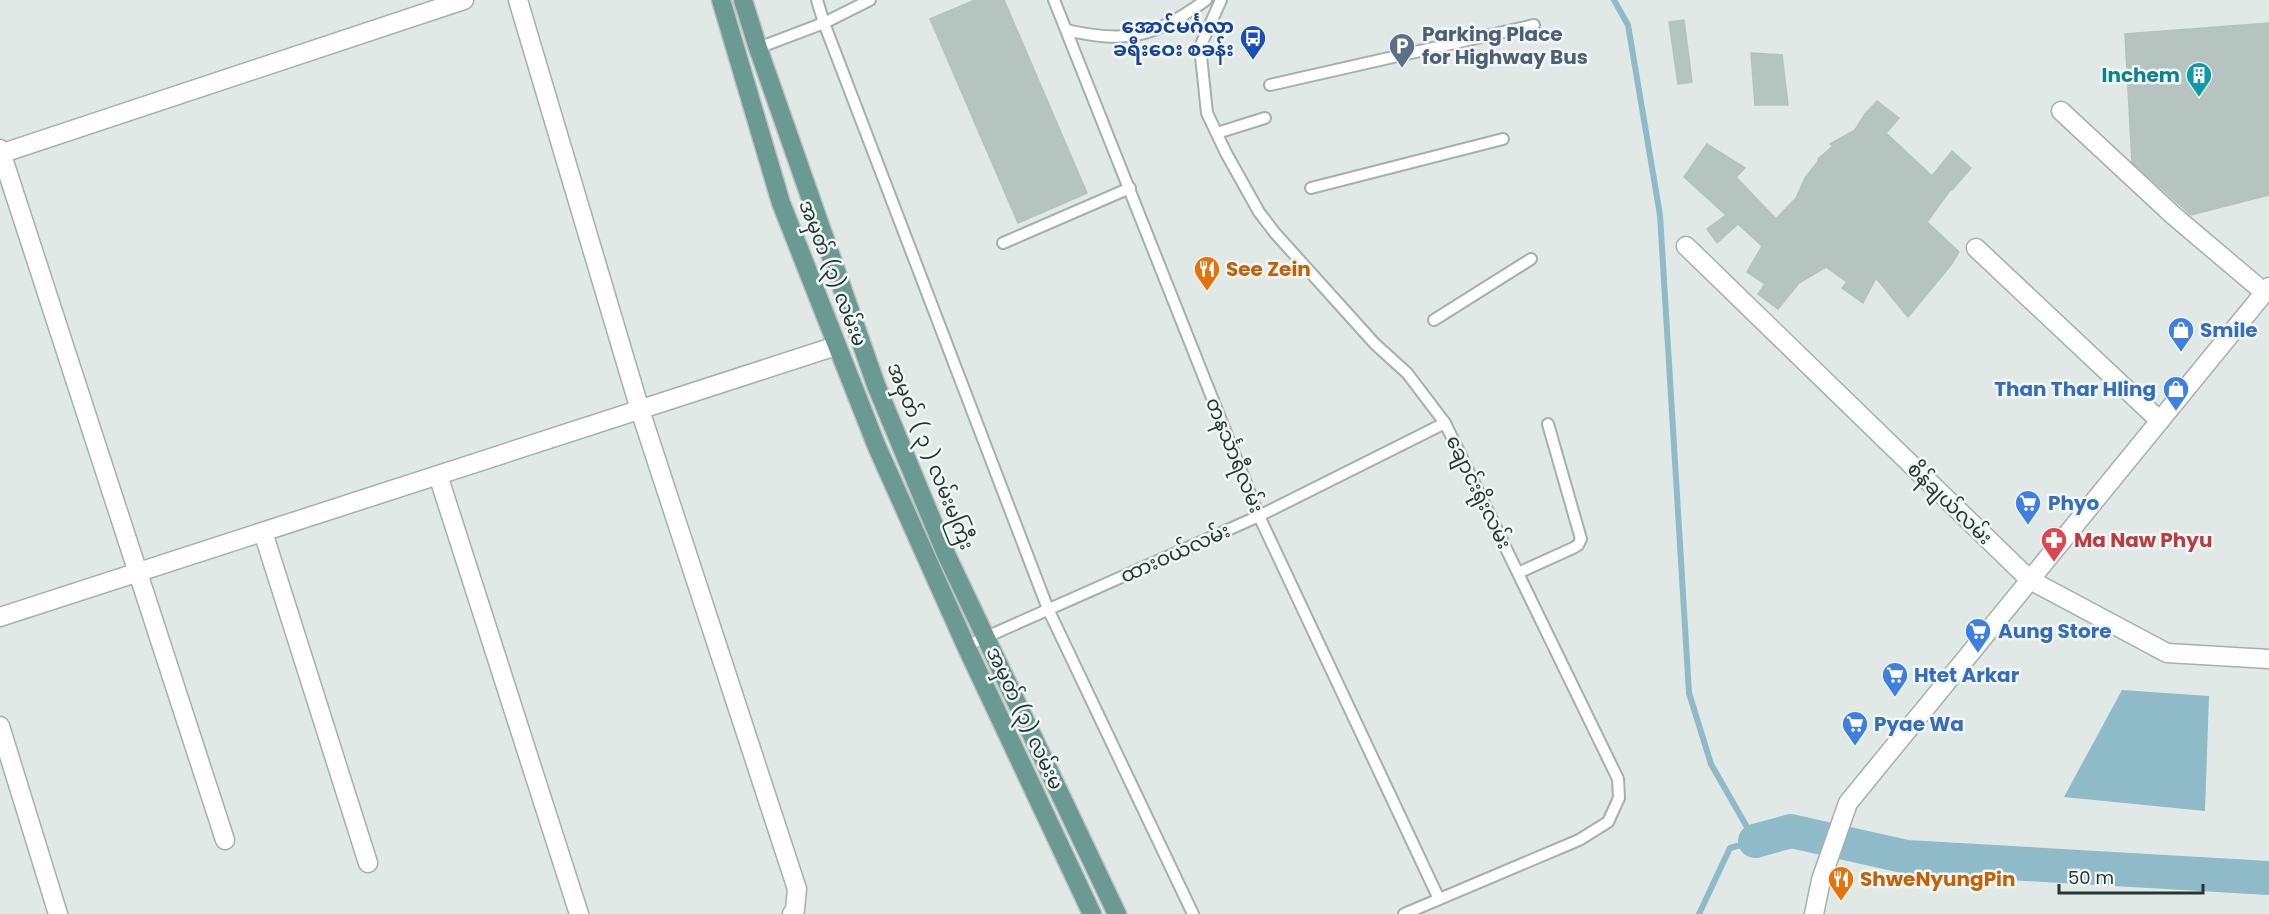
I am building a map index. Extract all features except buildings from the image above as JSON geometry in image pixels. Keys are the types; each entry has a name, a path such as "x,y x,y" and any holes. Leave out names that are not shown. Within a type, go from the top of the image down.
{"main road":[{"name":"အမှတ် (၃) လမ်းမ","path":"721,0 781,203 848,342 877,447 966,646 1092,914"},
{"name":"အမှတ် ( ၃ ) လမ်းမကြီး","path":"743,0 848,342 876,385 942,544 1117,914"}],"street":[{"path":"225,840 0,152 464,0"},
{"path":"518,0 640,410 797,889 795,910 792,914"},
{"path":"1814,914 1821,880 1848,803 2267,290 2174,216 2061,111"},
{"name":"စိန်ချယ်လမ်း","path":"1686,246 2030,580 2167,652 2269,659"},
{"path":"1976,248 2160,421"},
{"path":"0,617 848,342"},
{"path":"438,476 579,914"},
{"path":"263,532 368,863"},
{"path":"0,726 58,914"}],"lane":[{"path":"817,0 1048,609 1193,914"},
{"path":"758,48 824,23 870,0"},
{"name":"တနင်္သာရီလမ်း","path":"1054,0 1259,516 1439,899"},
{"path":"1066,30 1097,37 1126,38 1166,26 1206,0"},
{"name":"ချောင်းရိုးလမ်း","path":"1221,0 1200,47 1207,113 1217,133 1258,212 1375,344 1407,373 1445,423 1618,779 1618,798 1608,822 1579,840 1404,914"},
{"path":"1270,85 1534,25"},
{"path":"1217,133 1265,118"},
{"path":"1311,188 1503,139"},
{"path":"1003,243 1130,188"},
{"path":"1434,320 1531,259"},
{"name":"ထားဝယ်လမ်း","path":"966,646 1259,516 1445,423"},
{"path":"1518,573 1573,548 1581,539 1548,424"}],"water":[{"path":"2122,690 2209,696 2205,811 2064,797"}],"waterway":[{"path":"1614,0 1628,25 1660,215 1689,693 1711,764 1755,841 1730,848 1699,914"},
{"path":"1755,841 1791,831 1907,857 2269,878"}],"place":[{"name":"အောင်မင်္ဂလာ ခရီးဝေး စခန်း","path":"1253,61"},
{"name":"Parking Place for Highway Bus","path":"1402,69"},
{"name":"Inchem","path":"2199,98"},
{"name":"See Zein","path":"1207,292"},
{"name":"Smile","path":"2181,353"},
{"name":"Than Thar Hling","path":"2176,412"},
{"name":"Phyo","path":"2028,526"},
{"name":"Ma Naw Phyu","path":"2054,563"},
{"name":"Aung Store","path":"1978,654"},
{"name":"Htet Arkar","path":"1895,698"},
{"name":"Pyae Wa","path":"1855,747"},
{"name":"ShweNyungPin","path":"1841,902"}]}
